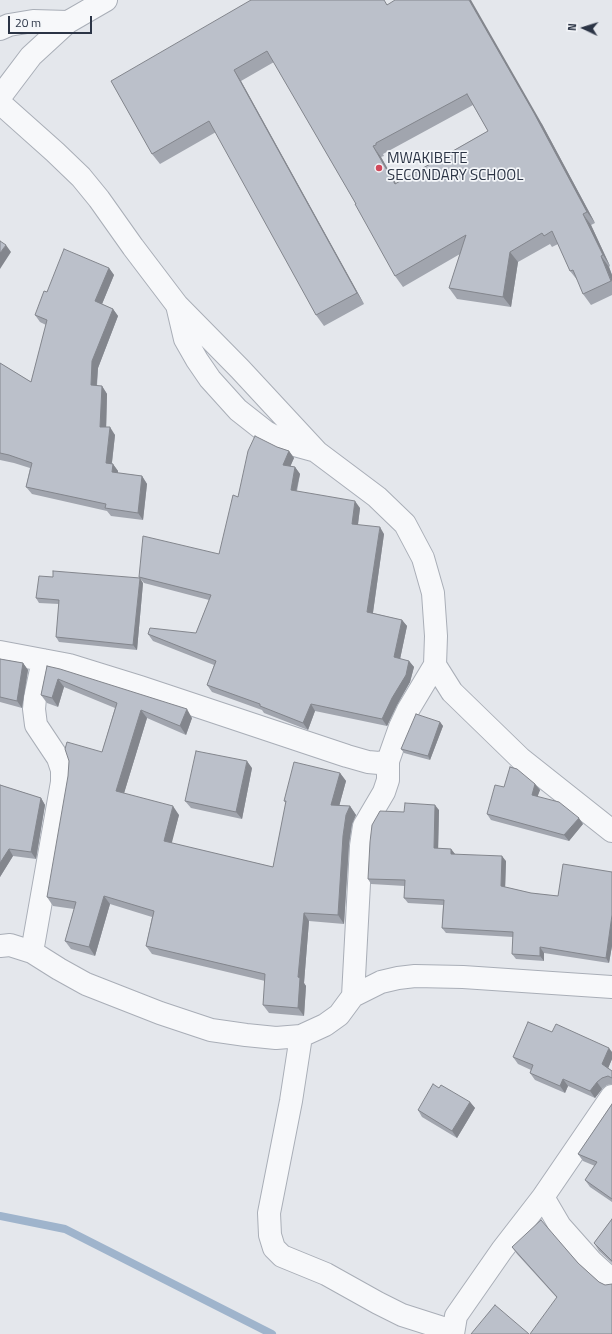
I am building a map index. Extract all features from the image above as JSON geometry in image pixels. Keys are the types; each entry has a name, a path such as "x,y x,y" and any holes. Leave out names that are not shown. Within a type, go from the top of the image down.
{"street":[{"path":"0,97 32,56 68,22 106,0"},
{"path":"0,29 8,25 34,21 68,22"},
{"path":"0,103 55,152 92,190 177,305 240,369 317,452 377,497 405,524 423,558 433,593 436,636 435,665 408,710 400,727 388,761 388,780 384,792 364,826 361,846 353,996"},
{"path":"177,305 185,339 197,360 210,379 238,410 266,432 287,443 317,452"},
{"path":"0,652 69,665 140,686 368,762 379,763 388,761"},
{"path":"32,952 62,782 62,770 58,758 36,725 34,709 35,698 43,660"},
{"path":"435,665 452,692 521,759 612,831"},
{"path":"0,946 10,945 32,952 86,984 160,1013 210,1030 276,1038 301,1036 325,1025 339,1015 353,996 380,982 415,976 463,977 612,987"},
{"path":"301,1036 291,1101 269,1213 270,1235 274,1248 282,1256 326,1274 402,1315 453,1332 456,1316 464,1303 502,1250 543,1197 612,1096"},
{"path":"543,1197 560,1226 592,1262 612,1280"}],"building":[{"path":"251,0 384,0 387,5 395,0 469,0 534,113 587,212 583,214 603,255 601,256 611,281 583,294 573,270 570,271 552,231 544,236 542,233 510,252 503,297 449,288 466,235 395,276 356,204 267,51 234,70 357,293 316,315 209,121 152,154 111,81","holes":["467,94 488,131 395,184 373,146"]},
{"path":"0,241 6,245 0,253"},
{"path":"64,249 109,268 95,301 113,309 92,361 91,385 102,386 100,427 110,427 106,463 113,464 112,472 142,476 138,513 105,508 106,504 26,487 32,463 0,453 0,363 31,382 47,320 35,315 44,291 47,292"},
{"path":"255,436 289,451 283,465 295,467 291,490 355,501 352,524 380,527 367,612 402,620 394,657 409,661 406,675 392,698 382,719 311,704 303,723 260,706 260,704 207,685 216,661 148,634 150,628 196,633 211,595 139,577 143,536 219,554 233,495 238,497 248,451"},
{"path":"53,571 140,578 133,645 56,637 59,600 36,598 39,576 53,577"},
{"path":"0,659 23,663 17,701 0,697"},
{"path":"47,666 187,709 180,726 141,710 116,791 173,806 164,841 273,867 286,801 284,801 294,762 340,773 331,805 350,806 346,815 343,836 338,915 304,913 298,977 300,978 298,1008 263,1005 265,974 146,946 154,911 104,896 89,947 65,941 76,902 47,897 68,776 69,761 65,749 67,742 102,752 117,703 58,679 52,698 41,695"},
{"path":"416,714 440,722 428,756 401,749"},
{"path":"196,751 247,761 236,812 185,801"},
{"path":"510,767 517,769 535,784 532,795 559,802 579,818 564,835 487,814 495,785 504,787"},
{"path":"0,785 41,798 31,852 9,849 0,863"},
{"path":"405,803 435,805 434,848 451,849 451,854 502,856 501,886 531,893 558,896 563,864 612,872 612,915 606,958 540,947 540,956 512,954 513,932 442,928 444,900 404,898 405,880 368,879 372,825 380,811 404,812"},
{"path":"528,1022 552,1032 556,1024 609,1048 602,1064 612,1071 612,1078 608,1076 602,1078 590,1091 563,1079 560,1086 530,1073 533,1065 513,1057"},
{"path":"433,1084 439,1088 441,1085 470,1102 452,1131 418,1110"},
{"path":"612,1104 612,1199 585,1180 597,1162 578,1154"},
{"path":"612,1219 612,1261 594,1243"},
{"path":"541,1220 578,1263 599,1282 605,1285 612,1284 612,1334 530,1334 557,1297 512,1247"},
{"path":"495,1305 529,1334 471,1334"}],"waterway":[{"path":"0,1216 65,1229 272,1334"}],"place":[{"name":"MWAKIBETE SECONDARY SCHOOL","path":"379,168"}]}
